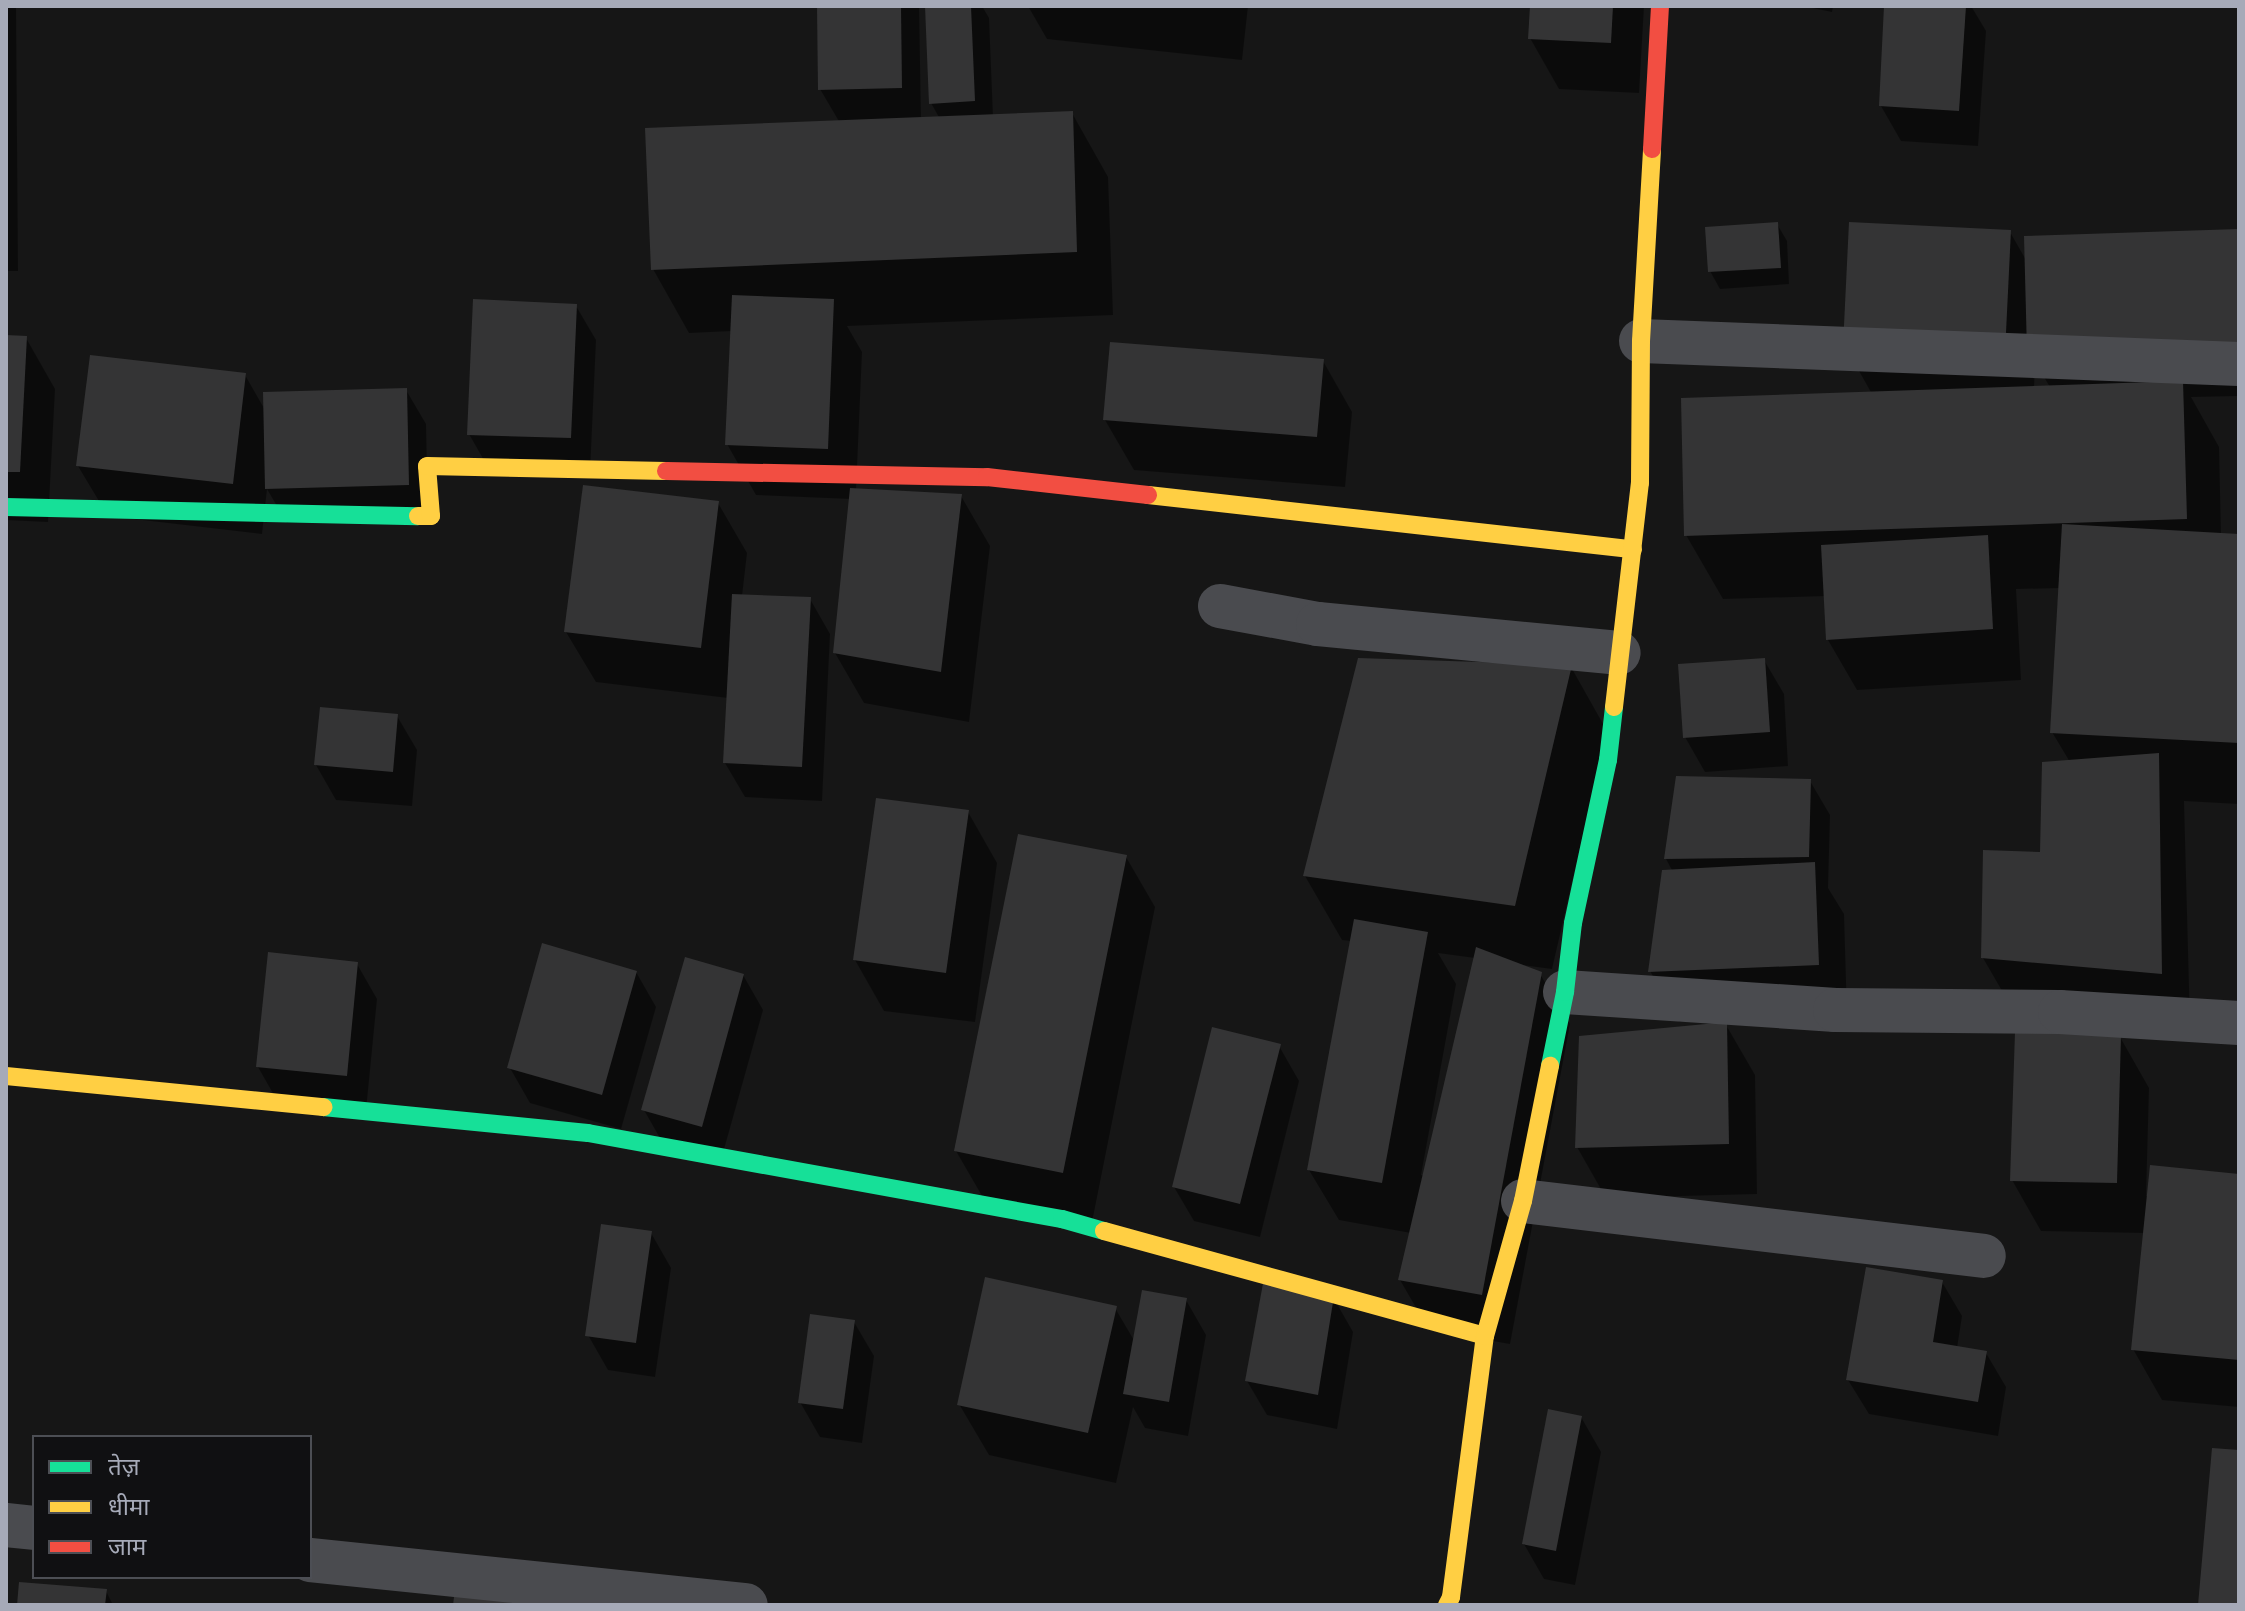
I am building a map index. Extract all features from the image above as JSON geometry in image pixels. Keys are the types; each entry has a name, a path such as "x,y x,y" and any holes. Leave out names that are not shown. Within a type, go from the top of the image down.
{"street":[{"path":"1447,1605 1451,1597 1485,1336 1523,1201 1565,992 1573,923 1608,760 1640,483 1641,341 1660,6"},
{"path":"1641,341 2239,364"},
{"path":"6,507 431,516 427,466 987,477 1633,549"},
{"path":"1220,606 1318,624 1619,653"},
{"path":"1565,992 1835,1010 2060,1012 2239,1023"},
{"path":"6,1076 588,1133 1062,1219 1485,1336"},
{"path":"1523,1201 1984,1256"},
{"path":"6,1525 32,1528"},
{"path":"312,1560 746,1605"}],"building":[{"path":"817,6 901,6 902,88 818,90"},
{"path":"925,6 971,6 975,101 929,104"},
{"path":"1530,6 1613,6 1611,43 1528,39"},
{"path":"1884,6 1966,6 1959,111 1879,106"},
{"path":"1073,111 1077,252 651,270 645,128"},
{"path":"1778,222 1781,268 1708,272 1705,227"},
{"path":"1849,222 2011,230 2005,353 1843,346"},
{"path":"2239,229 2239,345 2027,352 2024,236"},
{"path":"732,295 834,299 828,449 725,445"},
{"path":"473,299 577,304 571,438 467,435"},
{"path":"6,335 27,336 20,472 6,472"},
{"path":"1110,342 1324,359 1317,437 1103,420"},
{"path":"90,355 246,373 233,484 76,466"},
{"path":"2183,381 2187,519 1684,536 1681,398"},
{"path":"407,388 409,485 265,489 263,392"},
{"path":"583,485 719,501 701,648 564,632"},
{"path":"850,488 962,494 941,672 833,653"},
{"path":"2062,524 2239,534 2239,743 2050,733"},
{"path":"1988,535 1993,629 1826,640 1821,545"},
{"path":"732,594 811,597 802,767 723,763"},
{"path":"1358,658 1572,665 1515,906 1303,876"},
{"path":"1765,658 1770,732 1683,738 1678,664"},
{"path":"320,707 398,714 393,772 314,765"},
{"path":"2159,753 2162,974 1981,958 1983,850 2040,852 2042,762"},
{"path":"1676,776 1811,779 1809,857 1664,859"},
{"path":"876,798 969,810 946,973 853,960"},
{"path":"1018,834 1127,855 1063,1173 954,1151"},
{"path":"1815,862 1819,965 1648,972 1662,870"},
{"path":"1354,919 1428,932 1382,1183 1307,1170"},
{"path":"542,943 637,971 602,1095 507,1068"},
{"path":"1476,947 1542,972 1482,1295 1398,1280"},
{"path":"268,952 358,962 347,1076 256,1067"},
{"path":"685,957 744,974 702,1127 641,1110"},
{"path":"1727,1022 1729,1144 1575,1148 1579,1036"},
{"path":"1212,1027 1281,1044 1240,1204 1172,1187"},
{"path":"2015,1032 2121,1035 2117,1183 2010,1181"},
{"path":"2150,1165 2239,1174 2239,1360 2131,1350"},
{"path":"601,1224 652,1231 636,1343 585,1336"},
{"path":"1866,1267 1943,1280 1933,1342 1987,1351 1978,1402 1846,1380"},
{"path":"985,1277 1117,1306 1088,1433 957,1405"},
{"path":"1264,1278 1334,1296 1318,1395 1245,1381"},
{"path":"1142,1290 1187,1298 1169,1402 1123,1394"},
{"path":"810,1314 855,1320 843,1409 798,1403"},
{"path":"1548,1409 1582,1416 1556,1551 1522,1544"},
{"path":"2212,1448 2239,1450 2239,1605 2198,1605"},
{"path":"19,1582 107,1589 105,1605 17,1605"},
{"path":"455,1589 560,1605 453,1605"}],"traffic: fast":[{"path":"6,507 418,516"},
{"path":"1550,1066 1565,992 1573,923 1608,760 1614,707"},
{"path":"323,1107 588,1133 1062,1219 1104,1231"}],"traffic: slow":[{"path":"1614,707 1640,483 1641,341 1652,149"},
{"path":"418,516 431,516 427,466 666,471"},
{"path":"1148,495 1633,549"},
{"path":"1447,1605 1451,1597 1485,1336 1523,1201 1550,1066"},
{"path":"6,1076 323,1107"},
{"path":"1104,1231 1485,1336"}],"traffic: jam":[{"path":"1652,149 1660,6"},
{"path":"666,471 987,477 1148,495"}]}
